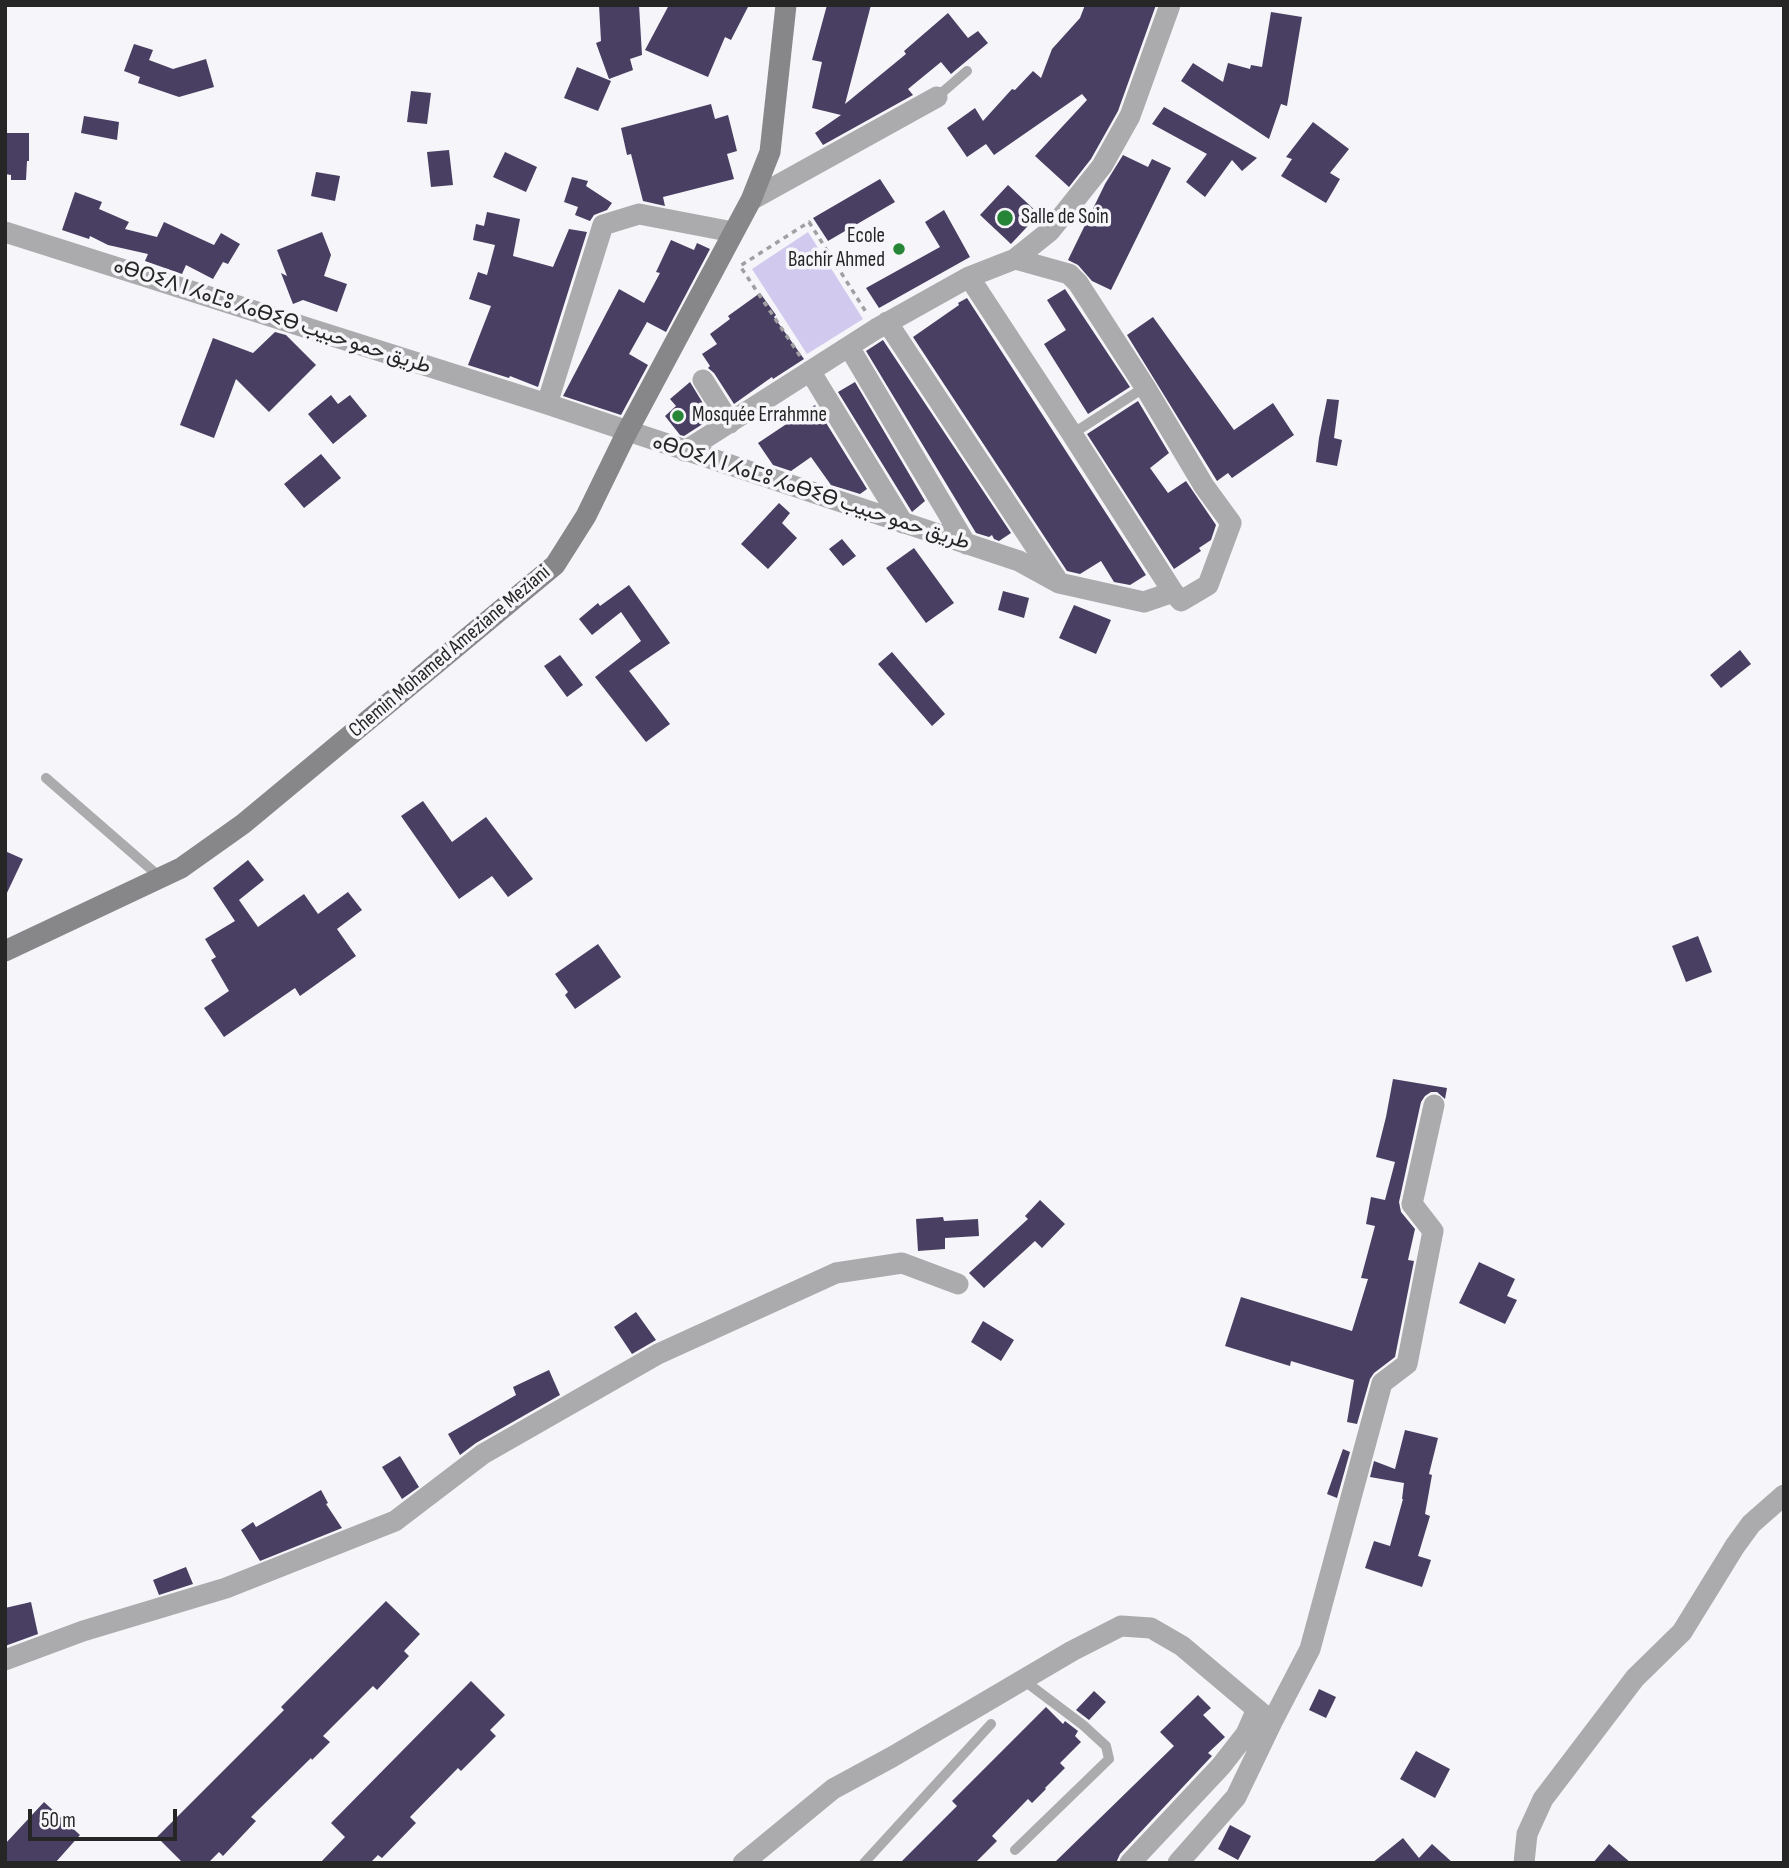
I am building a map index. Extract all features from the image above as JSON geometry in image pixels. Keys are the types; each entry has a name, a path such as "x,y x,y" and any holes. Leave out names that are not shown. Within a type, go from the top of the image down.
{"main road":[{"name":"Chemin Mohamed Ameziane Meziani","path":"5,951 181,868 243,824 555,565 586,516 627,432 751,200 770,152 786,5"}],"street":[{"path":"685,451 882,326 969,277 1015,259 1051,231 1102,166 1130,116 1170,5"},
{"path":"751,200 937,97"},
{"path":"547,404 603,225 639,214 733,232"},
{"name":"ⴰⴱⵔⵉⴷ ⵏ ⵃⴰⵎⵓ ⵃⴰⴱⵉⴱ طريق حمو حبيب","path":"5,232 547,404 1019,561 1059,583 1144,603 1173,592 1181,601 1208,585 1231,523 1204,486 1079,283 1069,274 1015,259"},
{"path":"969,277 1173,592"},
{"path":"882,326 1059,583"},
{"path":"849,347 966,544"},
{"path":"810,371 903,523"},
{"path":"703,380 730,423"},
{"path":"1130,1863 1265,1716 1310,1649 1382,1383 1407,1364 1433,1231 1412,1204 1434,1105"},
{"path":"5,1660 83,1631 226,1588 394,1521 483,1454 658,1353 836,1273 902,1263 958,1284"},
{"path":"1524,1863 1527,1834 1543,1799 1635,1678 1682,1632 1751,1524 1784,1495"},
{"path":"743,1863 833,1788 892,1757 1022,1679 1121,1626 1152,1628 1182,1646 1265,1716"},
{"path":"1178,1863 1236,1797 1265,1716"}],"lane":[{"path":"937,97 967,71"},
{"path":"1072,434 1145,387"},
{"path":"46,778 161,878"},
{"path":"1015,1850 1109,1759 1106,1746 1022,1679"},
{"path":"864,1863 991,1724"}],"path":[{"path":"810,371 740,266 809,222 882,326"}],"shaded area":[{"path":"808,232 863,319 807,354 752,269"}],"building":[{"path":"599,5 639,5 642,55 630,59 633,70 609,79 596,43 601,41"},
{"path":"669,5 749,5 731,40 725,37 708,77 645,50"},
{"path":"827,5 871,5 845,104 906,54 904,51 948,13 968,38 978,31 988,43 951,74 941,62 908,89 913,95 823,145 815,133 841,115 812,108 822,62 812,60"},
{"path":"1085,5 1156,5 1118,111 1091,159 1069,187 1035,156 1087,100 1082,94 994,155 986,144 967,157 947,128 975,108 983,121 1012,89 1015,90 1033,71 1041,78 1052,49 1080,18"},
{"path":"1271,12 1302,17 1287,106 1281,104 1269,139 1181,81 1193,63 1223,82 1228,63 1250,69 1251,65 1262,67"},
{"path":"134,44 153,50 149,60 173,69 206,59 214,87 179,97 138,83 140,77 124,71"},
{"path":"577,67 611,81 598,111 564,98"},
{"path":"411,91 431,93 427,124 407,122"},
{"path":"711,104 715,119 728,115 737,151 727,154 734,179 663,197 665,206 643,201 621,128"},
{"path":"1164,107 1257,158 1242,171 1232,160 1205,197 1186,182 1207,154 1152,124"},
{"path":"84,116 119,122 117,140 81,133"},
{"path":"1313,122 1349,149 1330,173 1340,179 1326,203 1281,176 1292,159 1286,157"},
{"path":"5,133 29,133 26,180 11,180 11,175 5,174"},
{"path":"449,150 453,185 431,187 427,152"},
{"path":"505,152 537,167 526,192 493,177"},
{"path":"1123,155 1148,167 1152,159 1171,168 1111,290 1092,281 1078,265 1068,260 1105,184"},
{"path":"316,172 340,176 335,201 311,196"},
{"path":"572,177 588,181 586,186 612,203 607,210 594,215 590,221 575,215 578,207 564,202"},
{"path":"880,179 895,202 828,241 813,218"},
{"path":"1008,185 1039,214 1011,244 980,215"},
{"path":"75,192 102,202 99,209 129,222 125,229 157,237 164,222 214,245 221,233 240,244 228,264 223,262 213,279 186,265 182,274 145,261 148,254 62,230"},
{"path":"944,210 970,257 879,308 866,288 940,247 925,222"},
{"path":"487,212 520,219 513,256 553,267 569,229 587,232 538,387 468,365 491,306 469,299 478,272 487,275 495,245 473,240 476,224 484,226"},
{"path":"322,232 331,255 324,276 347,284 337,312 303,300 293,304 281,273 287,276 277,250"},
{"path":"671,240 694,250 697,243 710,249 666,332 647,322 629,354 648,365 621,415 563,396 619,289 644,303 660,273 656,272"},
{"path":"1065,289 1130,387 1088,414 1044,344 1066,330 1047,300"},
{"path":"760,293 804,359 773,379 772,377 734,404 708,368 710,366 702,354 717,344 710,334 730,319 728,316"},
{"path":"967,298 1146,575 1130,585 1114,582 1101,561 1080,574 1067,571 913,337"},
{"path":"1153,317 1234,430 1273,403 1294,435 1232,478 1228,473 1217,481 1127,335"},
{"path":"275,332 286,335 316,365 269,412 236,379 214,438 180,425 213,338 253,353"},
{"path":"883,340 1011,533 999,541 992,535 989,537 976,533 866,351"},
{"path":"690,382 712,418 684,436 680,435 665,416 676,406 670,399"},
{"path":"855,382 925,501 912,512 838,392"},
{"path":"331,395 338,404 350,395 367,416 333,444 308,414"},
{"path":"1327,399 1339,400 1334,438 1342,440 1337,466 1316,462"},
{"path":"1138,401 1169,453 1150,468 1168,493 1186,481 1216,525 1211,540 1199,548 1201,551 1174,569 1087,434"},
{"path":"815,405 867,489 860,494 831,485 811,457 791,471 773,465 758,443"},
{"path":"321,454 341,478 304,508 284,484"},
{"path":"779,503 790,513 782,523 797,538 768,569 741,544"},
{"path":"842,539 856,556 843,566 829,549"},
{"path":"914,548 954,603 926,623 886,568"},
{"path":"629,585 670,643 629,671 670,724 646,742 595,677 641,641 621,612 592,635 579,619 598,603 600,606"},
{"path":"1003,591 1029,598 1024,618 998,610"},
{"path":"1074,605 1111,620 1096,654 1059,638"},
{"path":"1740,650 1751,664 1721,688 1710,675"},
{"path":"892,652 945,714 932,726 878,664"},
{"path":"560,655 583,685 567,697 544,666"},
{"path":"423,801 452,842 486,817 533,879 508,897 492,876 459,899 401,816"},
{"path":"5,851 23,859 5,897"},
{"path":"248,860 264,880 239,900 258,927 304,894 318,914 348,892 362,910 337,929 356,956 300,996 295,988 224,1037 204,1008 229,991 211,960 216,957 205,939 235,921 213,888"},
{"path":"1698,936 1712,972 1686,982 1672,946"},
{"path":"598,944 621,977 575,1009 565,995 568,992 555,974"},
{"path":"1393,1079 1447,1088 1445,1099 1437,1092 1431,1092 1421,1102 1399,1202 1401,1212 1415,1229 1408,1260 1414,1261 1395,1357 1370,1379 1357,1424 1347,1422 1354,1380 1291,1361 1290,1366 1225,1346 1241,1297 1352,1331 1368,1279 1361,1278 1375,1226 1366,1224 1371,1197 1385,1200 1395,1162 1376,1157"},
{"path":"1040,1200 1065,1224 1042,1248 1035,1241 984,1288 969,1273 1028,1219 1025,1216"},
{"path":"943,1217 944,1221 978,1219 979,1236 945,1238 945,1249 918,1251 916,1219"},
{"path":"1479,1262 1515,1279 1507,1296 1517,1300 1505,1324 1459,1303"},
{"path":"636,1312 656,1340 632,1354 614,1327"},
{"path":"983,1321 1014,1340 1001,1361 971,1342"},
{"path":"549,1370 560,1395 460,1455 448,1434 516,1395 513,1387"},
{"path":"1405,1430 1438,1438 1429,1474 1432,1475 1425,1514 1430,1516 1418,1556 1431,1560 1422,1587 1365,1568 1374,1541 1390,1546 1403,1499 1404,1483 1370,1477 1374,1461 1395,1469"},
{"path":"1343,1449 1350,1452 1337,1498 1327,1494"},
{"path":"400,1456 419,1487 402,1499 382,1467"},
{"path":"321,1490 328,1503 326,1504 342,1528 260,1561 241,1530 253,1522 256,1527"},
{"path":"186,1567 193,1584 159,1595 153,1580"},
{"path":"386,1601 420,1634 404,1651 409,1656 377,1690 373,1686 323,1736 330,1742 251,1817 256,1821 223,1856 219,1852 208,1863 183,1863 157,1837 284,1710 281,1707"},
{"path":"31,1602 38,1634 5,1646 5,1608"},
{"path":"471,1681 505,1715 490,1730 496,1736 461,1771 458,1768 410,1817 416,1823 382,1858 378,1855 370,1863 320,1863 345,1837 331,1823"},
{"path":"1319,1689 1336,1697 1326,1718 1309,1710"},
{"path":"1094,1691 1106,1702 1089,1720 1076,1710"},
{"path":"1198,1695 1211,1708 1203,1715 1225,1737 1208,1753 1212,1756 1120,1854 1116,1863 1054,1863 1174,1746 1160,1732"},
{"path":"1046,1707 1063,1724 1065,1721 1078,1731 1075,1736 1081,1742 1060,1763 1065,1768 1046,1789 1032,1803 1028,1799 992,1836 997,1841 975,1863 900,1863 957,1806 952,1801"},
{"path":"1416,1751 1450,1769 1435,1798 1400,1779"},
{"path":"44,1802 80,1835 55,1863 5,1863 5,1844"},
{"path":"1230,1825 1251,1836 1238,1860 1218,1849"},
{"path":"1403,1838 1419,1858 1432,1844 1453,1863 1372,1863"},
{"path":"1609,1844 1631,1863 1593,1863"}],"place":[{"name":"Salle de Soin","path":"1005,218"},
{"name":"Ecole Bachir Ahmed","path":"899,249"},
{"name":"Mosquée Errahmne","path":"678,416"}]}
